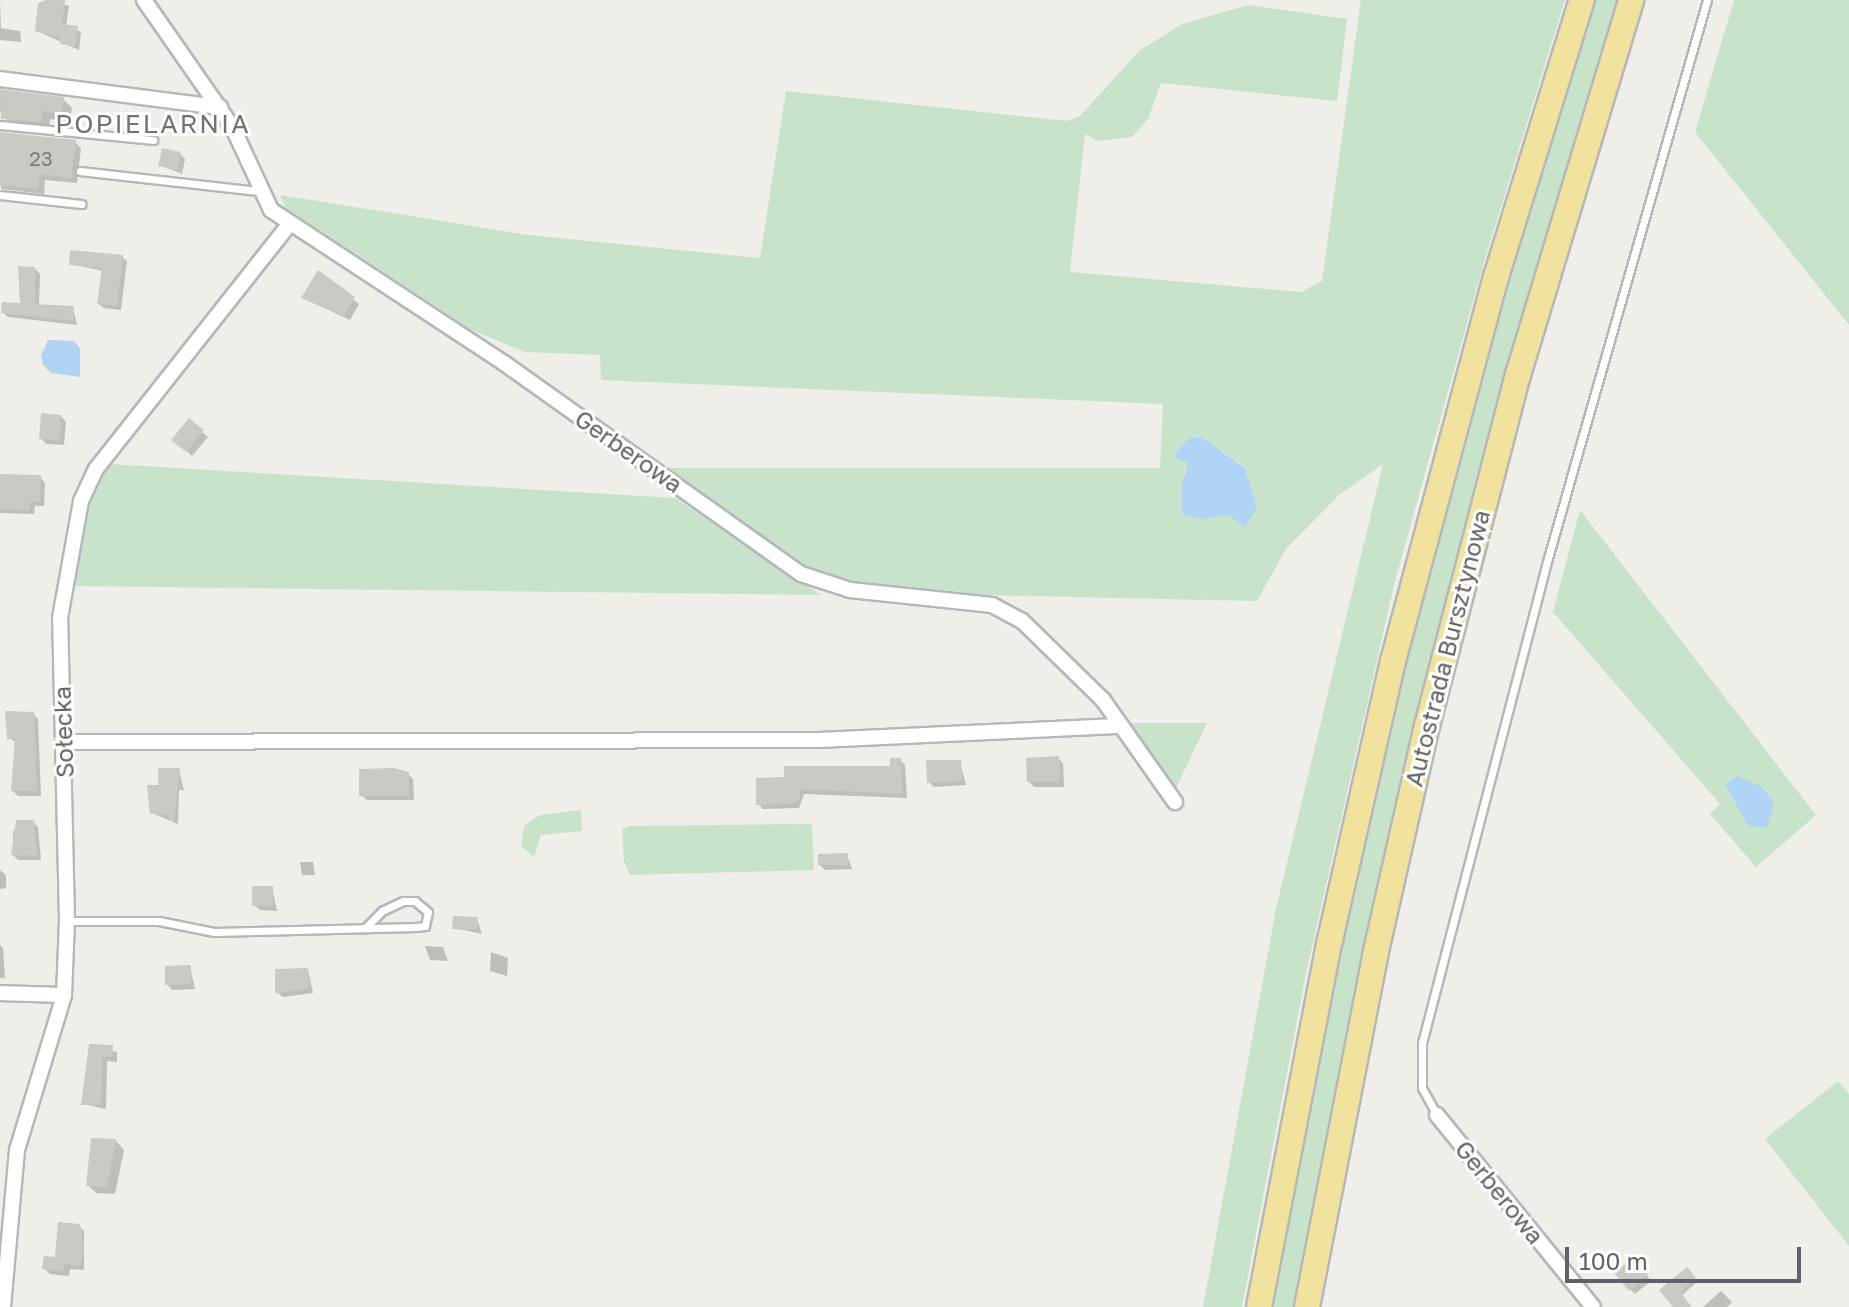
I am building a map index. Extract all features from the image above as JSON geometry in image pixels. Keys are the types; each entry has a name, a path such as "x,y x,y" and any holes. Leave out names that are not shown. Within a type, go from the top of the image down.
{"highway":[{"name":"Autostrada Bursztynowa","path":"1259,1307 1330,940 1393,661 1496,277 1582,0"},
{"name":"Autostrada Bursztynowa","path":"1307,1307 1378,942 1465,572 1522,360 1631,0"}],"street":[{"name":"Gerberowa","path":"144,0 220,107 258,191 271,210 504,363 801,574 850,590 967,600 1007,612 1076,669 1175,802"},
{"path":"0,79 220,107"},
{"name":"Sołecka","path":"3,1307 3,1272 17,1150 64,995 67,921 60,618 86,485 290,223"},
{"path":"65,742 569,744 837,740 1121,726"},
{"path":"0,993 64,995"},
{"name":"Gerberowa","path":"1437,1115 1593,1307"}],"lane":[{"path":"1437,1115 1422,1088 1422,1043 1548,558 1707,0"},
{"path":"0,125 153,140"},
{"path":"80,171 258,191"},
{"path":"0,195 82,204"},
{"path":"67,921 159,921 214,932 365,928 425,926 428,912 415,901 403,901 382,911 365,928"}],"green space":[{"path":"1361,0 1565,0 1485,259 1395,581 1307,969 1242,1307 1203,1307 1276,909 1383,464 1339,495 1286,549 1257,601 980,595 848,584 805,569 665,468 1160,468 1163,404 601,380 600,355 525,352 472,330 286,208 280,195 529,235 760,258 786,91 1067,121 1080,116 1139,51 1182,24 1248,5 1347,19 1337,101 1161,83 1148,119 1132,137 1097,141 1085,134 1070,272 1301,292 1322,281","holes":["1203,438 1245,467 1257,507 1200,519 1184,472"]},
{"path":"1592,0 1621,0 1559,200 1297,1307 1269,1307 1319,1042 1398,684 1532,194"},
{"path":"1734,0 1849,0 1849,325 1695,132"},
{"path":"109,464 675,498 821,595 72,586 90,505"},
{"path":"1580,510 1816,815 1756,867 1710,814 1720,804 1553,612"},
{"path":"1126,723 1207,723 1175,790"},
{"path":"581,810 582,831 541,835 534,857 521,846 524,826 540,815"},
{"path":"812,824 814,870 630,875 624,861 622,829 629,826"},
{"path":"1838,1081 1849,1094 1849,1246 1765,1139"}],"water":[{"path":"48,340 74,341 80,348 80,377 51,373 43,365 41,356"},
{"path":"1189,438 1203,438 1245,468 1257,507 1245,528 1229,515 1200,519 1182,514 1182,484 1188,463 1173,457"},
{"path":"1737,776 1762,787 1774,803 1767,827 1748,826 1725,784"}],"building":[{"path":"65,0 62,24 78,26 75,46 60,44 60,37 35,31 38,3"},
{"path":"0,89 64,97 62,114 42,111 41,122 1,119"},
{"path":"0,132 76,140 71,178 40,174 38,189 0,185"},
{"path":"162,148 181,152 177,170 158,166"},
{"path":"70,250 123,255 117,306 97,304 102,268 69,265"},
{"path":"18,266 35,267 35,304 74,306 73,321 1,313 2,302 20,303"},
{"path":"318,270 355,297 344,316 301,298"},
{"path":"41,413 61,415 60,441 39,439"},
{"path":"189,418 204,430 186,452 171,440"},
{"path":"0,474 41,475 40,502 30,502 30,510 0,509"},
{"path":"5,711 34,712 37,791 11,791 15,739 7,739"},
{"path":"1059,756 1060,782 1027,782 1026,758"},
{"path":"890,758 901,758 902,794 800,789 800,799 793,804 756,805 756,778 784,777 784,766 890,766"},
{"path":"926,760 961,760 962,781 927,783"},
{"path":"158,768 180,768 174,823 165,814 150,814 147,785 158,785"},
{"path":"394,768 409,772 409,796 359,796 359,769"},
{"path":"16,820 34,820 37,856 11,855"},
{"path":"848,853 848,865 818,865 818,854"},
{"path":"252,886 273,886 273,906 252,906"},
{"path":"453,916 478,917 477,930 452,929"},
{"path":"191,965 191,984 165,985 165,966"},
{"path":"308,968 309,989 275,993 275,969"},
{"path":"89,1044 113,1045 112,1057 102,1057 101,1105 81,1105"},
{"path":"91,1138 116,1139 107,1187 86,1186"},
{"path":"58,1222 80,1224 84,1248 80,1266 65,1264 64,1271 42,1269 44,1256 55,1257"},
{"path":"1634,1257 1648,1275 1629,1291 1614,1273"},
{"path":"1687,1267 1696,1278 1680,1292 1692,1307 1673,1307 1659,1290"}],"district":[{"name":"POPIELARNIA","path":"153,124"}]}
